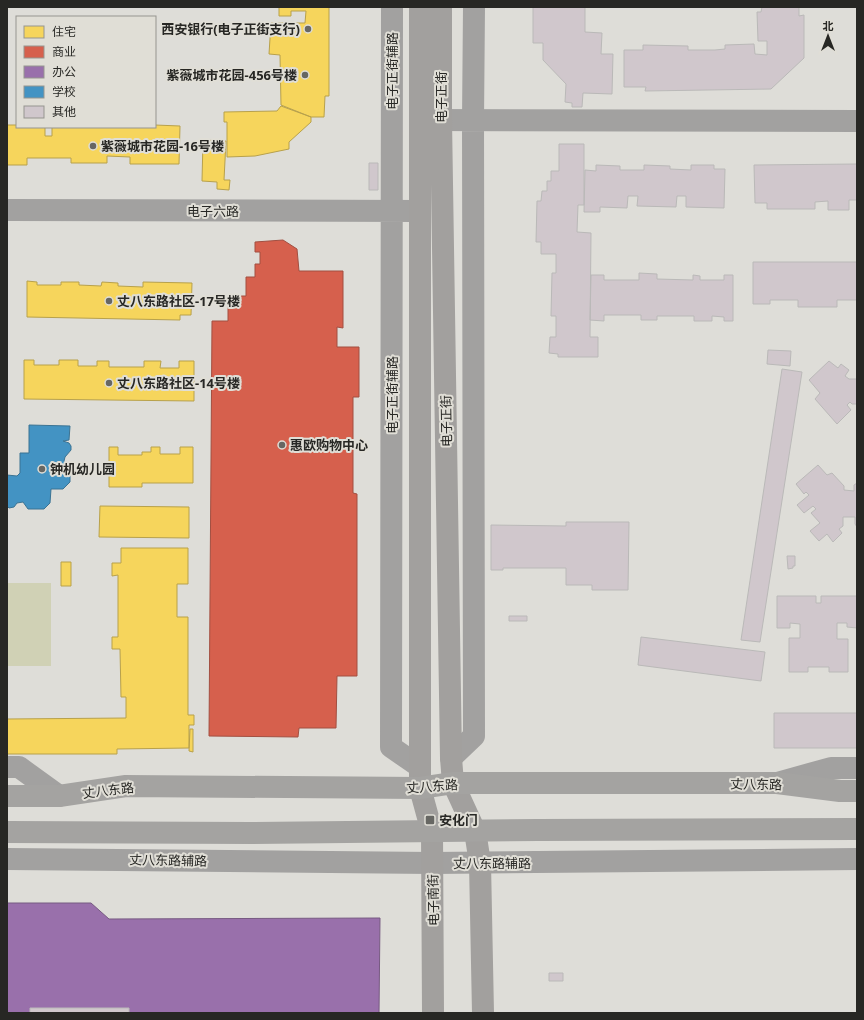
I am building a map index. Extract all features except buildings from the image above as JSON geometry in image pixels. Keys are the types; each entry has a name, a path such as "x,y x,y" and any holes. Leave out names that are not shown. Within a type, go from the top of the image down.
{"main road":[{"name":"电子正街","path":"420,7 420,788"},
{"name":"电子正街","path":"441,7 440,120 451,758 453,783 475,831"},
{"name":"丈八东路","path":"7,796 59,796 126,786 420,788 453,783 777,783 840,791 857,791"},
{"name":"电子南街","path":"420,788 432,832 433,1013"},
{"path":"7,832 432,832 857,829"},
{"path":"475,831 480,864 483,1013"}],"street":[{"name":"电子正街辅路","path":"392,7 391,748 420,767"},
{"path":"451,758 474,736 474,7"},
{"path":"419,120 857,121"},
{"name":"电子六路","path":"7,210 419,211"},
{"path":"7,767 19,767 59,796"},
{"path":"777,783 831,768 857,768"},
{"name":"丈八东路辅路","path":"7,859 432,864 857,860"}],"green space":[{"path":"7,583 51,583 51,666 7,666"}],"place":[{"name":"西安银行(电子正街支行)","path":"308,29"},
{"name":"紫薇城市花园-456号楼","path":"305,75"},
{"name":"紫薇城市花园-16号楼","path":"93,146"},
{"name":"丈八东路社区-17号楼","path":"109,301"},
{"name":"丈八东路社区-14号楼","path":"109,383"},
{"name":"惠欧购物中心","path":"282,445"},
{"name":"钟机幼儿园","path":"42,469"},
{"name":"安化门","path":"430,820"}]}
